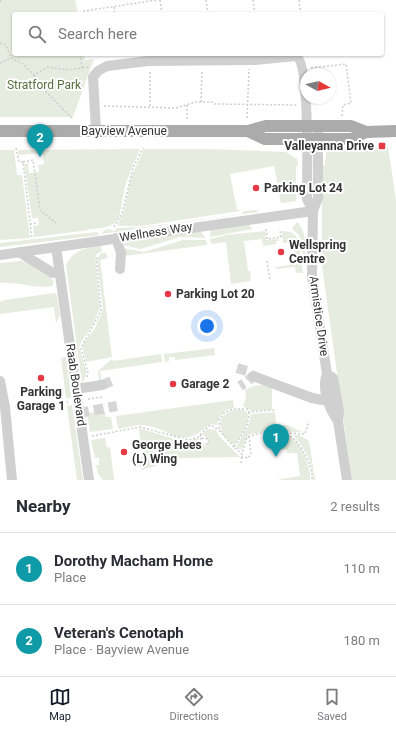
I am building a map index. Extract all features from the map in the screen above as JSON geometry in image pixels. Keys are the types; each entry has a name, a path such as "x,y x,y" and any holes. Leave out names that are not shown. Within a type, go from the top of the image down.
{"main road":[{"name":"Bayview Avenue","path":"0,131 248,131 266,126 351,126 366,132 396,131"},
{"name":"Bayview Avenue","path":"248,131 266,139 352,139 366,132"}],"street":[{"name":"Armistice Drive","path":"96,130 93,77 102,68 167,60 255,60 295,56 300,58 308,113 312,126 307,198 313,211 312,276 328,374 333,378 332,412 338,421 347,480"},
{"name":"Wellness Way","path":"0,255 313,211"},
{"path":"116,238 114,248 116,259 120,266"},
{"path":"53,247 53,273 55,282 62,289"},
{"name":"Raab Boulevard","path":"53,247 62,289 89,480"},
{"path":"19,252 53,273"},
{"path":"253,376 312,398 322,400 332,398"},
{"path":"0,381 5,407 12,480"},
{"path":"76,389 102,385"}],"path":[{"path":"86,12 114,6 157,0"},
{"path":"160,0 162,12"},
{"path":"206,0 208,12"},
{"path":"253,0 255,12"},
{"path":"299,0 301,12"},
{"path":"114,6 115,12"},
{"path":"0,43 6,45 11,58 23,64 34,75 40,86 72,118"},
{"path":"80,56 82,68"},
{"path":"0,63 11,58"},
{"path":"313,68 346,64 351,103 343,105 342,118"},
{"path":"201,102 202,65"},
{"path":"247,118 248,65"},
{"path":"150,66 150,107"},
{"path":"34,75 48,67 67,70 91,68"},
{"path":"99,106 176,108 201,102 212,102 214,104 300,104"},
{"path":"187,105 187,119"},
{"path":"16,148 19,162 22,162 32,239"},
{"path":"114,227 122,214 133,168 143,148"},
{"path":"22,162 33,160 40,210 56,223"},
{"path":"30,224 38,223"},
{"path":"266,229 267,239 281,237 280,230"},
{"path":"86,377 88,373 81,348 101,311 96,257"},
{"path":"267,261 270,280"},
{"path":"15,407 33,407 102,397"},
{"path":"219,430 219,420 224,413 238,408 249,412 274,410"},
{"path":"234,447 249,421 249,412"},
{"path":"249,436 281,431 305,434 309,421"},
{"path":"83,437 140,427 183,440 189,440 200,435 210,425 219,430 242,454"},
{"path":"289,433 294,437 306,456 312,471 312,480"},
{"path":"200,435 202,438 208,439 209,443 200,446 198,441 202,438"},
{"path":"241,463 242,454 249,436"},
{"path":"242,457 248,458 251,454 249,436"}],"green space":[{"name":"Stratford Park","path":"0,0 75,0 78,12 12,12 12,56 84,56 85,60 94,59 73,117 0,117"},
{"path":"388,147 396,200 396,480 352,480 322,266 322,165 325,165 326,153 331,149"},
{"path":"140,149 125,186 119,218 114,224 103,228 90,228 89,230 34,237 33,226 39,225 38,218 32,218 24,164 28,163 29,173 39,172 38,165 44,164 43,153 19,155 18,150"},
{"path":"144,149 207,149 286,152 297,159 296,201 281,203 274,166 230,174 237,210 241,210 239,211 141,226 117,226 124,211 131,177"},
{"path":"0,150 14,150 17,175 22,175 30,238 0,240"},
{"path":"257,210 258,212 102,234 104,230 111,229 112,231 116,230 116,228 145,227 242,214 244,211"},
{"path":"297,222 303,231 305,266 299,235 292,229"},
{"path":"248,224 253,229 210,237 211,229"},
{"path":"200,231 206,238 180,237 140,249 123,245 127,242"},
{"path":"265,231 266,240 279,239 279,241 276,241 276,244 263,246 262,239 244,241 248,271 250,271 251,281 231,284 226,242 211,244 210,239 226,235"},
{"path":"282,231 291,232 298,238 303,273 296,273 295,267 276,269 276,267 290,265 290,260 295,258 293,242 283,243"},
{"path":"97,232 100,235 0,247 0,243"},
{"path":"183,240 206,240 207,245 124,256 123,248 144,252"},
{"path":"101,245 102,251 96,255 95,258 100,308 92,326 79,347 86,370 86,375 82,384 66,265 72,256 80,250"},
{"path":"105,252 108,258 100,260 112,357 86,362 83,344 94,330 103,310 97,259 100,254"},
{"path":"21,261 45,271 54,283 52,286 38,287 14,283 0,283 0,263"},
{"path":"55,293 57,295 60,316 56,323 54,307 0,314 0,302 4,300"},
{"path":"214,348 215,355 175,360 175,357 169,357 169,361 165,362 164,354"},
{"path":"161,354 162,362 100,371 102,383 99,383 98,371 112,359 113,361"},
{"path":"66,357 71,398 66,398 61,358"},
{"path":"254,386 272,386 272,410 251,411 243,406 246,398 245,390"},
{"path":"233,400 234,408 222,413 217,425 210,424 199,433 190,437 182,438 174,436 150,426 139,425 118,429 116,416"},
{"path":"72,405 83,480 77,480 67,406"},
{"path":"239,409 247,412 248,420 242,434 234,445 222,434 220,423 222,417 226,413"},
{"path":"105,411 106,417 111,417 113,429 90,432 87,413"},
{"path":"275,412 276,425 287,425 302,432 269,431 255,433 248,435 242,449 237,449 237,446 249,424 251,414"},
{"path":"139,428 181,441 188,441 197,438 199,439 198,443 201,447 207,445 210,441 202,434 208,429 216,430 219,436 240,457 182,458 142,470 141,466 134,468 133,459 142,457"},
{"path":"283,432 289,435 299,445 303,452 310,473 310,480 276,480 300,476 297,453 287,453 286,449 276,450 274,435 272,434"},
{"path":"293,435 299,435 309,441 315,480 313,480 312,467 308,456"},
{"path":"105,438 107,448 110,447 114,480 103,480 98,474 96,465 99,465 99,458 95,458 91,440"}],"tunnel":[{"path":"237,368 247,371 253,376 240,386"},
{"path":"102,385 114,380"},
{"path":"79,413 117,406"}],"place":[{"name":"Valleyanna Drive","path":"382,146"},
{"name":"Veteran's Cenotaph","path":"40,157"},
{"name":"Parking Lot 24","path":"256,188"},
{"name":"Wellspring Centre","path":"281,252"},
{"name":"Parking Lot 20","path":"168,294"},
{"name":"Parking Garage 1","path":"41,378"},
{"name":"Garage 2","path":"173,384"},
{"name":"George Hees (L) Wing","path":"124,452"},
{"name":"Dorothy Macham Home","path":"276,457"}]}
